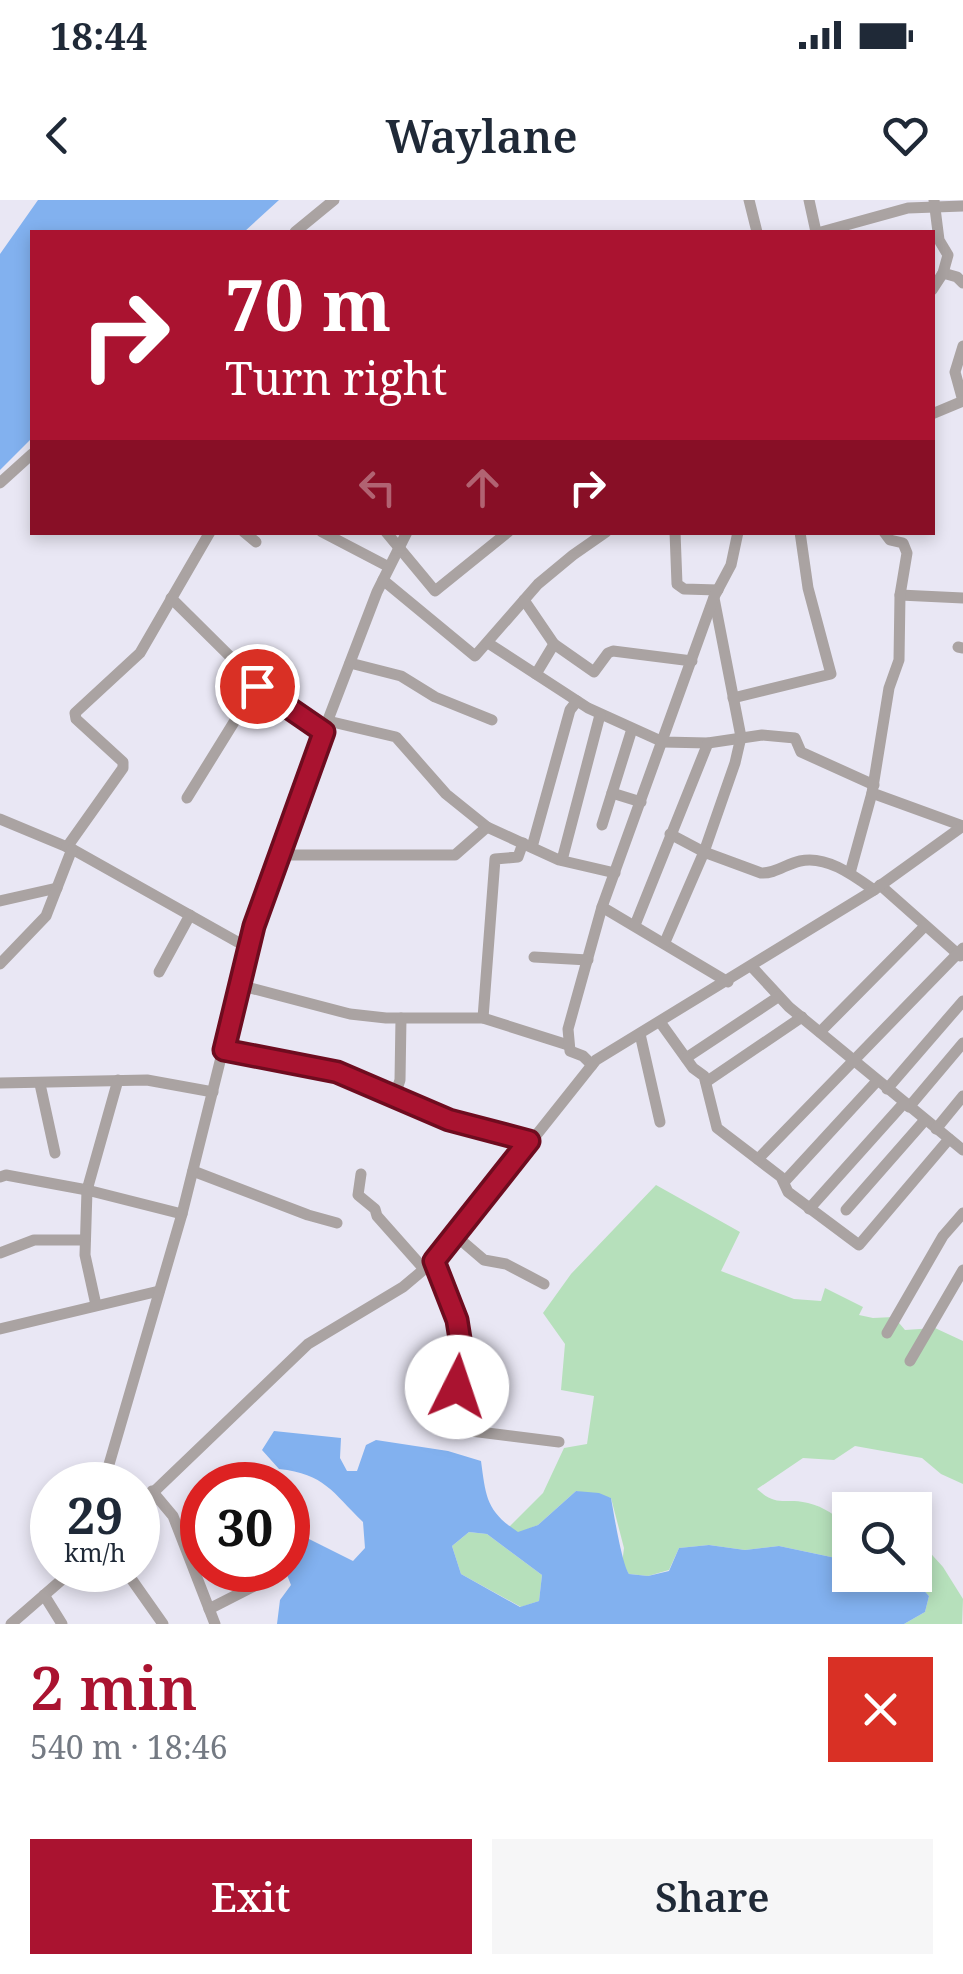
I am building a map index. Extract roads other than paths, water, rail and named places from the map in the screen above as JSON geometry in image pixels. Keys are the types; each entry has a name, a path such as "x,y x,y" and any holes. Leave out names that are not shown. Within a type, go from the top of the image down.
{"street":[{"path":"297,230 334,200"},
{"path":"749,200 756,230"},
{"path":"808,200 817,230"},
{"path":"826,230 908,208 935,204 963,206"},
{"path":"935,204 936,243 948,255 935,285"},
{"path":"943,273 957,276 963,282"},
{"path":"935,413 963,401 955,372 963,346"},
{"path":"0,483 30,456"},
{"path":"0,964 46,916 70,848 123,768 123,762 76,719 75,712 140,653 208,535"},
{"path":"248,535 256,542"},
{"path":"328,535 389,568"},
{"path":"389,535 436,591 504,535"},
{"path":"110,1462 182,1214 254,926 350,663 405,535"},
{"path":"383,580 475,656 524,600 573,554 602,535"},
{"path":"675,535 677,584 684,589 716,594"},
{"path":"592,1065 584,1056 570,1051 568,1029 602,908 716,594 731,565 737,535"},
{"path":"733,698 831,674 808,588 800,535"},
{"path":"850,874 873,789 889,688 899,660 900,595 906,547 886,535"},
{"path":"664,942 704,852 741,737 716,594"},
{"path":"900,595 963,598"},
{"path":"171,598 237,661 257,686 326,726 396,737 446,794 487,827 562,860 615,873"},
{"path":"524,600 554,644 594,672 608,652 613,651 692,661"},
{"path":"488,644 577,701 632,730 664,742 708,743 762,735 795,738 800,752 873,789 963,826"},
{"path":"536,674 554,644"},
{"path":"350,663 401,676 434,697 492,720"},
{"path":"187,798 257,686"},
{"path":"483,1018 495,859 518,856 528,845 570,710 577,701"},
{"path":"562,860 600,714"},
{"path":"602,825 632,730"},
{"path":"635,925 708,743"},
{"path":"612,793 641,802"},
{"path":"0,819 70,848 250,949"},
{"path":"160,1483 308,1344 403,1287 429,1265 592,1065 877,888 963,826"},
{"path":"278,855 455,855 487,827"},
{"path":"670,834 704,852 761,873 770,874 802,860 820,861 877,888 961,954 758,1159"},
{"path":"0,901 57,888"},
{"path":"602,908 728,982"},
{"path":"159,972 190,915"},
{"path":"820,1032 925,926"},
{"path":"534,958 588,960"},
{"path":"752,967 802,1017 963,1150"},
{"path":"240,985 350,1014 483,1018 568,1045"},
{"path":"686,1058 778,996"},
{"path":"785,1181 963,1001"},
{"path":"706,1082 802,1017"},
{"path":"394,1098 400,1080 401,1018"},
{"path":"660,1022 704,1076 717,1128 785,1181 788,1192 860,1245 949,1139"},
{"path":"640,1034 660,1122"},
{"path":"809,1209 963,1043"},
{"path":"224,1050 337,1072 449,1120 529,1141"},
{"path":"96,1306 85,1255 87,1190 118,1080"},
{"path":"0,1084 147,1080 213,1092"},
{"path":"40,1084 56,1153"},
{"path":"936,1129 963,1096"},
{"path":"846,1210 925,1120"},
{"path":"193,1170 337,1223"},
{"path":"361,1174 358,1195 429,1265 457,1320 461,1348 457,1387 439,1427 559,1442"},
{"path":"0,1176 87,1190 182,1214"},
{"path":"887,1333 943,1236 963,1213"},
{"path":"456,1236 484,1260 506,1264 544,1284"},
{"path":"0,1253 26,1242 85,1240"},
{"path":"910,1361 963,1270"},
{"path":"0,1329 159,1291"},
{"path":"160,1500 173,1516 215,1624"},
{"path":"12,1624 46,1592"},
{"path":"140,1592 163,1624"},
{"path":"209,1609 243,1592"},
{"path":"44,1594 62,1624"},
{"path":"24,1612 33,1623"}],"water":[{"path":"38,200 279,200 246,230 30,230 30,440 0,470 0,254"},
{"path":"274,1431 341,1438 340,1458 347,1471 357,1471 366,1445 376,1440 448,1451 481,1461 489,1502 499,1517 518,1532 538,1525 576,1491 611,1498 629,1574 648,1576 669,1571 679,1548 709,1545 745,1550 779,1546 832,1557 832,1592 925,1592 929,1596 925,1612 904,1624 277,1624 280,1600 286,1592 310,1592 310,1540 353,1561 365,1548 363,1522 327,1486 310,1476 310,1462 273,1462 262,1450","holes":["469,1532 487,1534 542,1575 539,1601 520,1607 461,1574 452,1546"]}]}
